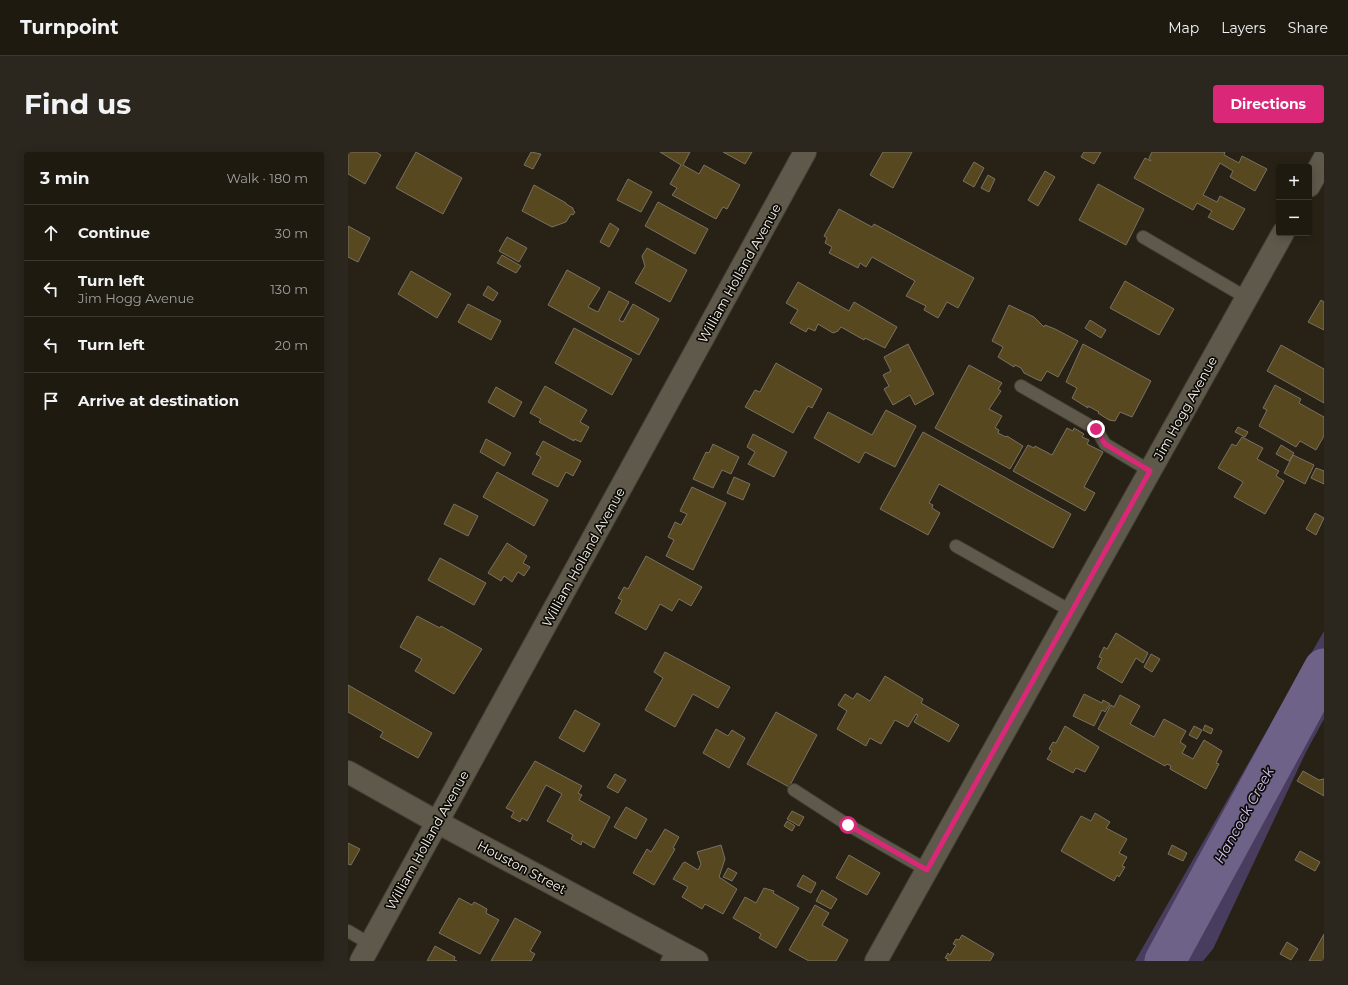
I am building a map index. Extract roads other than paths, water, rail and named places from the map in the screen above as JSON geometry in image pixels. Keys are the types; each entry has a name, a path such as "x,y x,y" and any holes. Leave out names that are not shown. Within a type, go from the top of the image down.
{"street":[{"name":"William Holland Avenue","path":"366,952 806,152"},
{"path":"1312,181 1324,159"},
{"name":"Jim Hogg Avenue","path":"876,961 1281,236"},
{"name":"Houston Street","path":"348,772 670,955 697,961"}],"lane":[{"path":"1143,237 1247,298"},
{"path":"1021,386 1096,429 1105,444 1150,471"},
{"path":"956,546 1071,611"},
{"path":"794,790 848,825 927,870"},
{"path":"348,931 366,952"}],"waterway":[{"name":"Hancock Creek","path":"1165,961 1324,669"}]}
